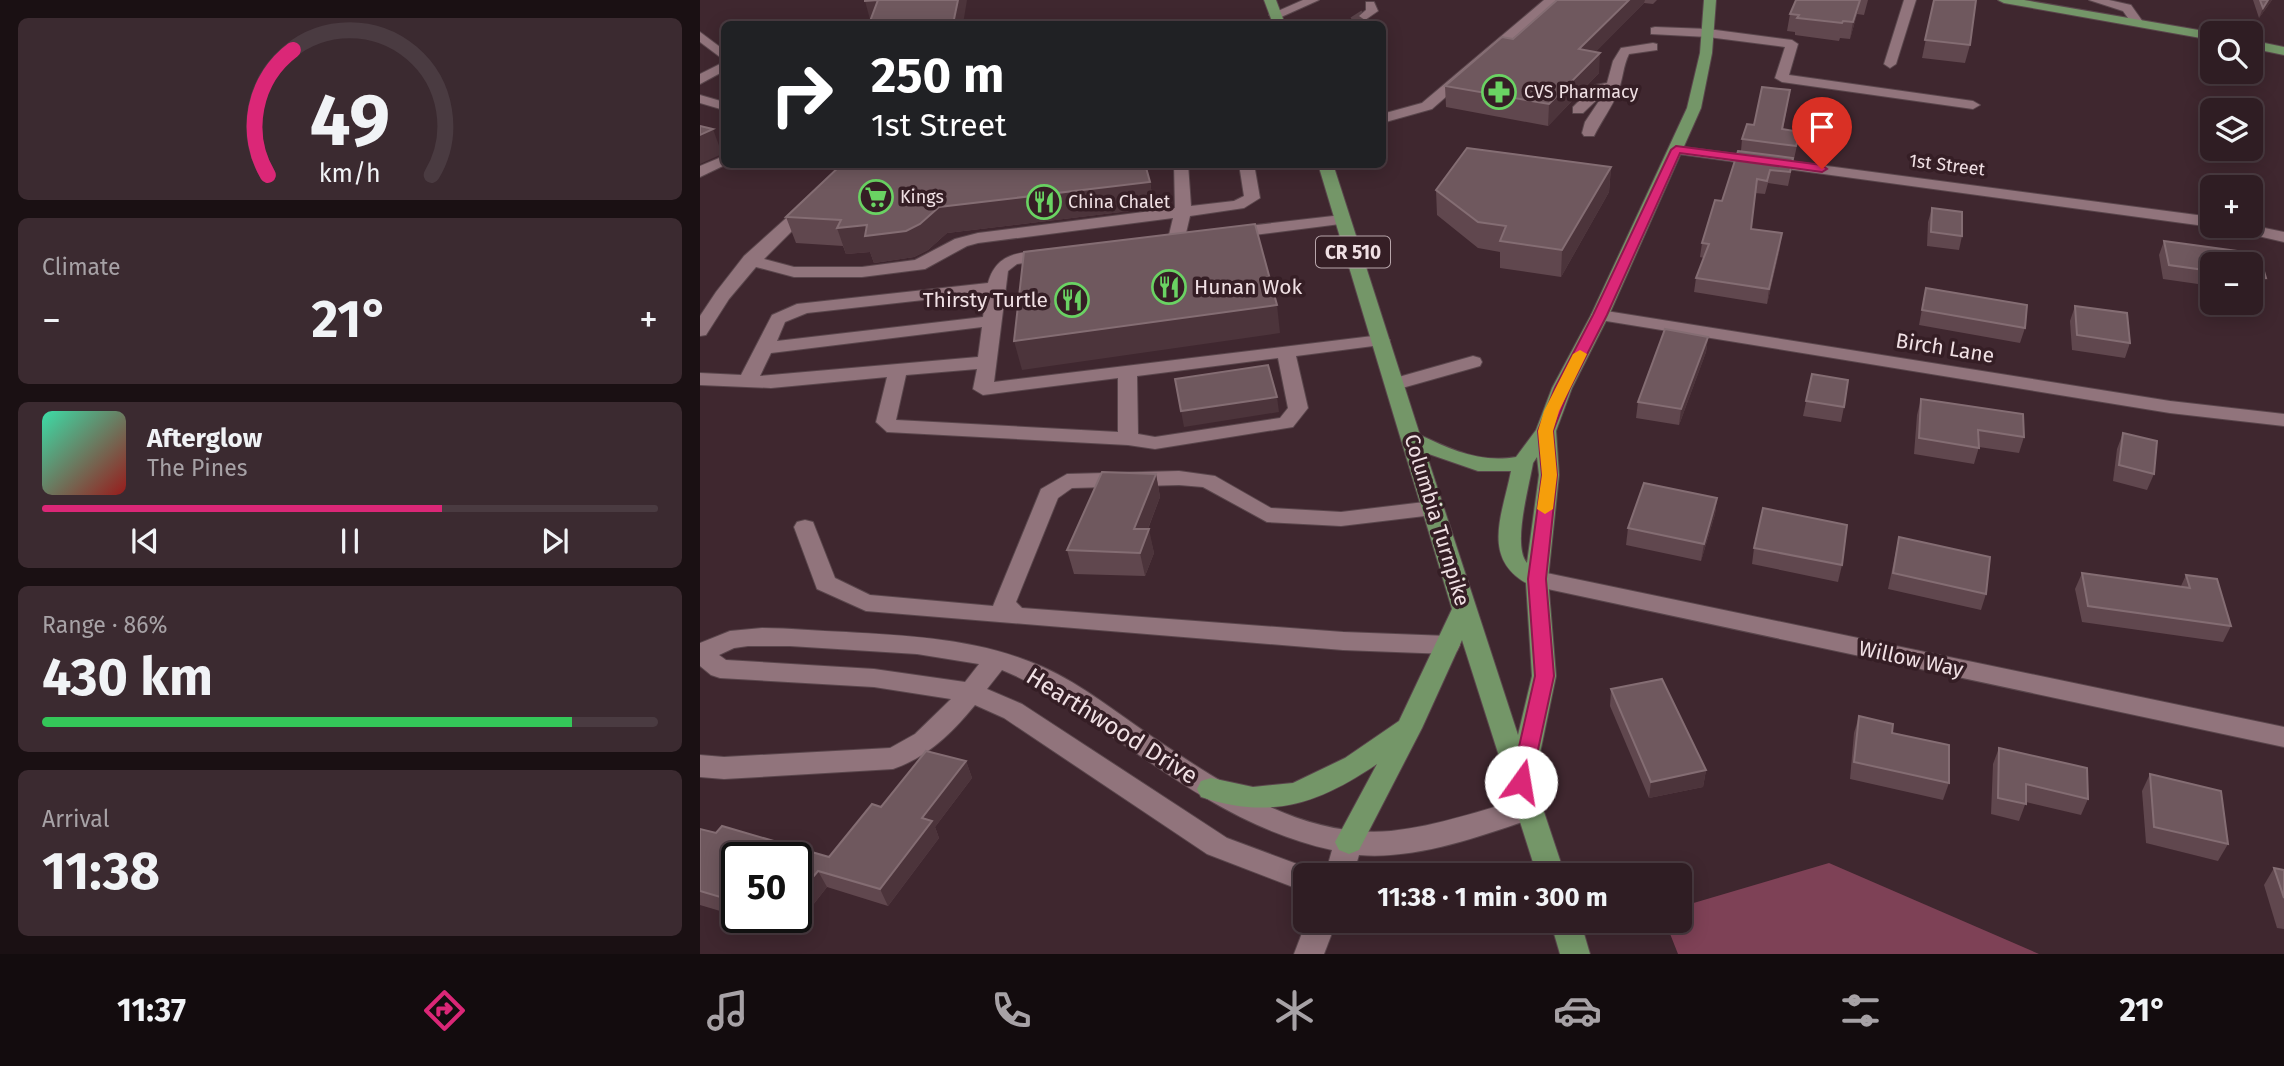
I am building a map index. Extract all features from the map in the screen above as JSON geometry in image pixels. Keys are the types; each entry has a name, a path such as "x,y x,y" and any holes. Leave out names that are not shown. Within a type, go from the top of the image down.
{"main road":[{"path":"1270,0 1277,20"},
{"path":"1537,579 1518,568 1510,550 1523,463 1546,431 1562,388 1600,315 1694,108 1708,33 1710,0"},
{"path":"2006,0 2200,34"},
{"path":"2263,47 2284,51"},
{"name":"Columbia Turnpike","path":"1326,168 1525,795 1540,863"},
{"path":"1525,795 1544,676 1537,579 1549,475 1546,431"},
{"path":"1412,439 1477,467 1497,468 1523,463"},
{"path":"1349,842 1409,728 1464,608"},
{"path":"1211,789 1255,798 1286,795 1318,785 1349,770 1409,728"},
{"path":"1569,933 1576,954"}],"street":[{"path":"1277,20 1313,0"},
{"path":"1386,118 1427,106 1551,0"},
{"path":"1890,64 1910,0"},
{"path":"2095,0 2127,8 2137,22"},
{"path":"1655,31 1708,33 1792,44 1782,78 1973,105"},
{"path":"700,36 721,54"},
{"path":"1589,133 1591,124 1611,94 1619,59 1625,51 1653,47"},
{"path":"700,80 721,68"},
{"path":"1578,110 1600,88 1612,87"},
{"path":"700,99 721,105"},
{"path":"1386,109 1401,113"},
{"name":"1st Street","path":"1676,150 2200,220"},
{"path":"700,172 721,162"},
{"path":"1181,168 1183,211 1169,240 1342,220"},
{"path":"750,260 793,272 862,272 919,265 961,242 978,238 1238,205 1252,198 1247,168"},
{"path":"700,331 711,311 750,260 820,196"},
{"path":"2263,232 2284,237"},
{"path":"1072,252 1007,262 1000,269 995,287 983,389 1381,340"},
{"path":"748,381 778,319 803,308 995,287"},
{"name":"Birch Lane","path":"1600,315 2170,407 2284,420"},
{"path":"764,348 991,321"},
{"path":"898,370 886,422 894,428 1128,439 1155,443 1286,423 1298,408 1286,352"},
{"path":"700,379 771,382 987,362"},
{"path":"1395,384 1473,362"},
{"path":"1127,371 1128,439"},
{"path":"1015,615 1004,604 1049,494 1067,481 1179,478 1208,481 1267,515 1341,519 1433,508"},
{"path":"805,527 825,583 866,604 1343,641 1448,645"},
{"name":"Willow Way","path":"1537,579 2284,737"},
{"name":"Hearthwood Drive","path":"1293,875 1217,846 1013,711 969,692 874,678 720,668 700,653 732,639 768,638 958,649 997,659 1033,673 1065,691 1211,789 1247,810 1349,842 1391,844 1525,795"},
{"path":"700,766 724,768 892,758 911,751 926,741 997,659"},
{"path":"1343,863 1349,842"},
{"path":"1309,954 1317,933"}],"shaded area":[{"path":"1829,863 2039,954 1678,954 1670,933 1692,933 1692,903"}],"building":[{"path":"878,0 958,0 954,21 870,21"},
{"path":"1557,0 1629,0 1579,49 1600,53 1549,104 1445,86 1502,37 1513,39"},
{"path":"1796,0 1860,0 1853,22 1842,23 1797,18 1799,15 1790,14"},
{"path":"1934,0 1976,0 1970,45 1925,40"},
{"path":"2260,0 2268,0 2263,8"},
{"path":"1762,87 1790,90 1782,129 1800,132 1796,146 1742,139 1747,124 1754,125"},
{"path":"700,126 713,129 700,135"},
{"path":"1467,148 1611,167 1562,250 1500,241 1506,226 1478,222 1436,190"},
{"path":"1738,151 1793,158 1790,172 1770,170 1767,181 1757,179 1751,229 1782,233 1769,289 1696,278 1709,244 1702,243 1715,200 1722,201"},
{"path":"838,168 1146,168 1150,182 939,207 920,224 906,231 865,236 867,225 837,228 841,220 786,217"},
{"path":"1932,208 1962,212 1962,236 1931,232"},
{"path":"1255,224 1277,305 1014,341 1024,252"},
{"path":"2164,241 2244,252 2200,252 2200,269 2169,265"},
{"path":"1926,288 2027,305 2025,328 1922,310"},
{"path":"2075,306 2127,313 2130,343 2077,335"},
{"path":"1665,329 1708,337 1681,409 1638,402"},
{"path":"1268,365 1277,397 1181,411 1175,379"},
{"path":"1812,374 1848,380 1844,407 1806,401"},
{"path":"1921,399 2023,414 2024,437 1978,430 1979,448 1919,438"},
{"path":"2123,433 2157,441 2154,474 2119,465"},
{"path":"1102,472 1156,474 1134,529 1149,529 1140,553 1067,550"},
{"path":"1644,483 1717,498 1704,544 1628,528"},
{"path":"1763,508 1847,525 1842,565 1754,548"},
{"path":"1899,537 1990,557 1986,594 1893,573"},
{"path":"2082,573 2190,588 2186,575 2217,579 2231,626 2088,606"},
{"path":"1662,679 1706,770 1651,782 1611,689"},
{"path":"1859,716 1893,724 1892,733 1949,745 1949,783 1854,762"},
{"path":"1999,748 2087,768 2088,799 2026,784 2026,804 1998,798"},
{"path":"926,751 966,761 922,818 932,821 880,889 818,871 812,878 812,852 829,857 872,804 881,807"},
{"path":"2150,774 2221,791 2228,844 2154,827"},
{"path":"722,826 777,842 721,842 721,897 700,891 700,829 716,833"},
{"path":"2274,868 2284,870 2284,898"}],"tunnel":[{"path":"1357,21 1365,16"}],"slow traffic":[{"path":"1545,509 1549,475 1546,431 1562,388 1580,354"}],"place":[{"name":"CVS Pharmacy","path":"1499,92"},
{"name":"Kings","path":"876,197"},
{"name":"China Chalet","path":"1044,202"},
{"name":"Hunan Wok","path":"1169,287"},
{"name":"Thirsty Turtle","path":"1072,300"}],"route":[{"path":"1521,782 1544,676 1537,579 1549,475 1546,431 1562,388 1600,315 1676,150 1822,169"}]}
